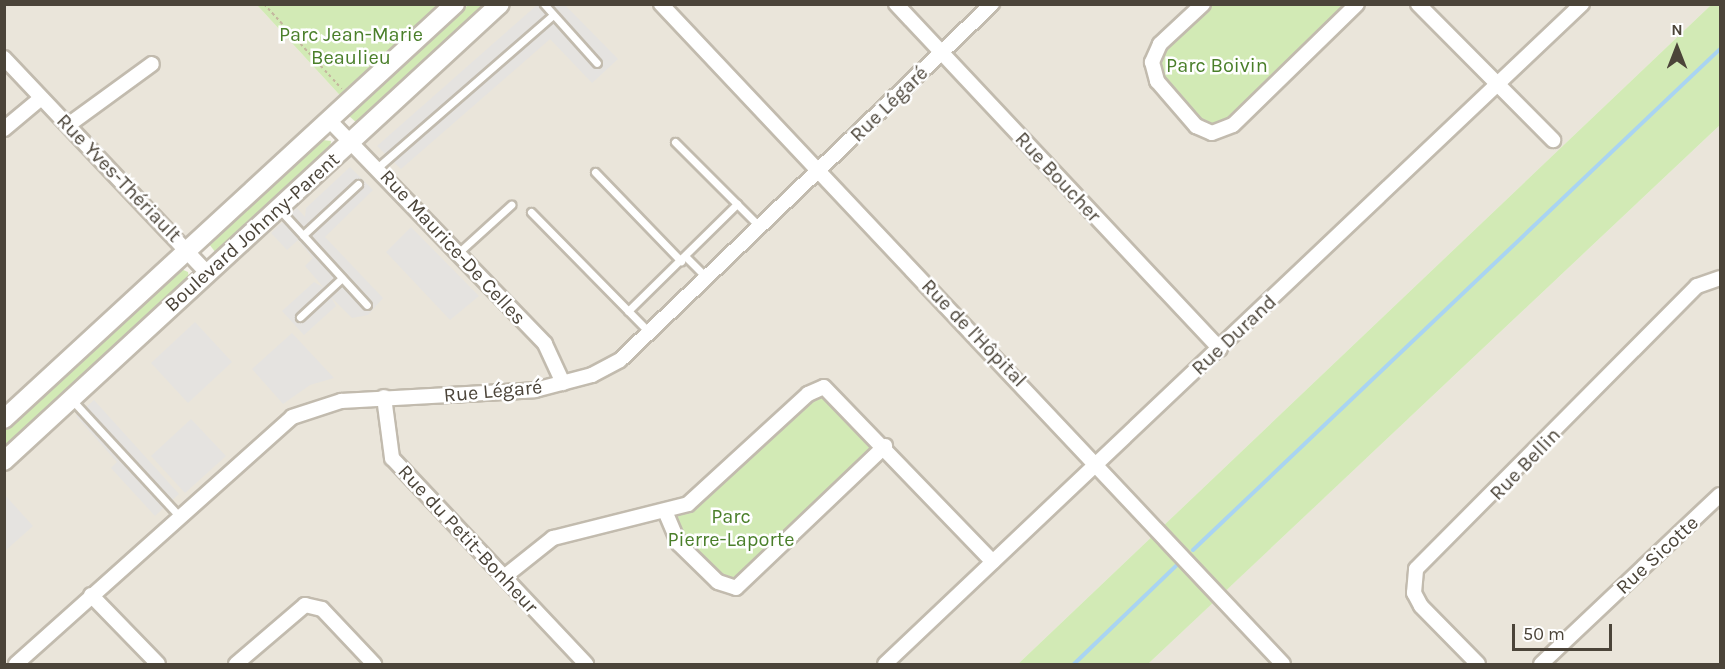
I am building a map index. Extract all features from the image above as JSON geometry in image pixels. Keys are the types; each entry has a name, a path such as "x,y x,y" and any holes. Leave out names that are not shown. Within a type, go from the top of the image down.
{"street":[{"name":"Boulevard Johnny-Parent","path":"4,419 454,4"},
{"name":"Boulevard Johnny-Parent","path":"4,461 500,4"},
{"name":"Rue de l'Hôpital","path":"661,4 1098,464 1283,664"},
{"name":"Rue Boucher","path":"896,4 1220,349"},
{"name":"Rue Légaré","path":"16,664 178,515 292,417 341,401 384,397 501,394 563,383 620,360 652,334 992,4"},
{"path":"1203,4 1160,44 1152,62 1165,90 1196,126 1212,133 1233,125 1358,4"},
{"path":"1418,4 1501,85 1553,140"},
{"name":"Rue Durand","path":"885,664 1501,85 1582,4"},
{"name":"Rue Yves-Thériault","path":"4,58 40,99 71,123 207,273"},
{"path":"71,123 124,79 152,64"},
{"path":"4,129 40,99"},
{"name":"Rue Maurice-De Celles","path":"329,120 545,344 563,383"},
{"name":"Rue Bellin","path":"1478,664 1421,606 1414,593 1416,569 1697,286 1720,278"},
{"path":"504,577 553,538 688,504 816,389 832,391 993,562"},
{"name":"Rue du Petit-Bonheur","path":"384,397 392,458 586,664"},
{"path":"665,511 679,544 718,582 736,588 885,446"},
{"name":"Rue Sicotte","path":"1541,664 1720,495"},
{"path":"91,595 158,664"},
{"path":"236,664 294,612 314,606 374,664"}],"lane":[{"path":"544,4 597,63"},
{"path":"377,168 553,15"},
{"path":"675,142 761,228"},
{"path":"596,172 683,259 708,279"},
{"path":"303,235 358,184"},
{"path":"628,311 737,204"},
{"path":"458,253 511,205"},
{"path":"279,209 367,304"},
{"path":"531,212 652,334"},
{"path":"300,317 342,278"},
{"path":"72,400 178,515"}],"path":[{"path":"264,4 351,99"}],"shaded area":[{"path":"5,5 257,5 347,103 5,419"},
{"path":"500,5 1711,5 1018,664 5,664 5,461"},
{"path":"537,5 565,5 618,59 592,83 550,39 401,169 377,146"},
{"path":"1720,125 1720,664 1148,664 1220,596"},
{"path":"350,167 373,190 325,237 383,298 368,315 352,318 331,297 336,306 304,335 282,311 314,282 324,288 305,266 313,258 298,240 287,250 271,233 297,208 305,217 306,208"},
{"path":"411,227 479,296 450,320 386,252"},
{"path":"195,322 232,362 188,403 151,363"},
{"path":"292,333 334,378 310,385 283,404 252,369"},
{"path":"94,400 179,494 155,516 111,468 117,462 76,416"},
{"path":"191,419 226,456 185,493 151,456"},
{"path":"4,494 33,526 5,551 4,551"}],"green space":[{"path":"469,4 486,5 357,123 349,116"},
{"name":"Parc Jean-Marie Beaulieu","path":"257,5 455,5 347,103"},
{"name":"Parc Boivin","path":"1203,5 1357,5 1233,125 1212,133 1157,81 1154,52"},
{"path":"1711,5 1720,5 1720,125 1148,664 1018,664"},
{"path":"323,140 331,141 330,148 216,253 209,244"},
{"path":"181,269 188,272 189,279 5,448 5,431"},
{"name":"Parc Pierre-Laporte","path":"816,389 885,446 736,588 679,544 665,511 688,504"}],"waterway":[{"path":"1193,550 1720,49"},
{"path":"1074,664 1177,565"}]}
